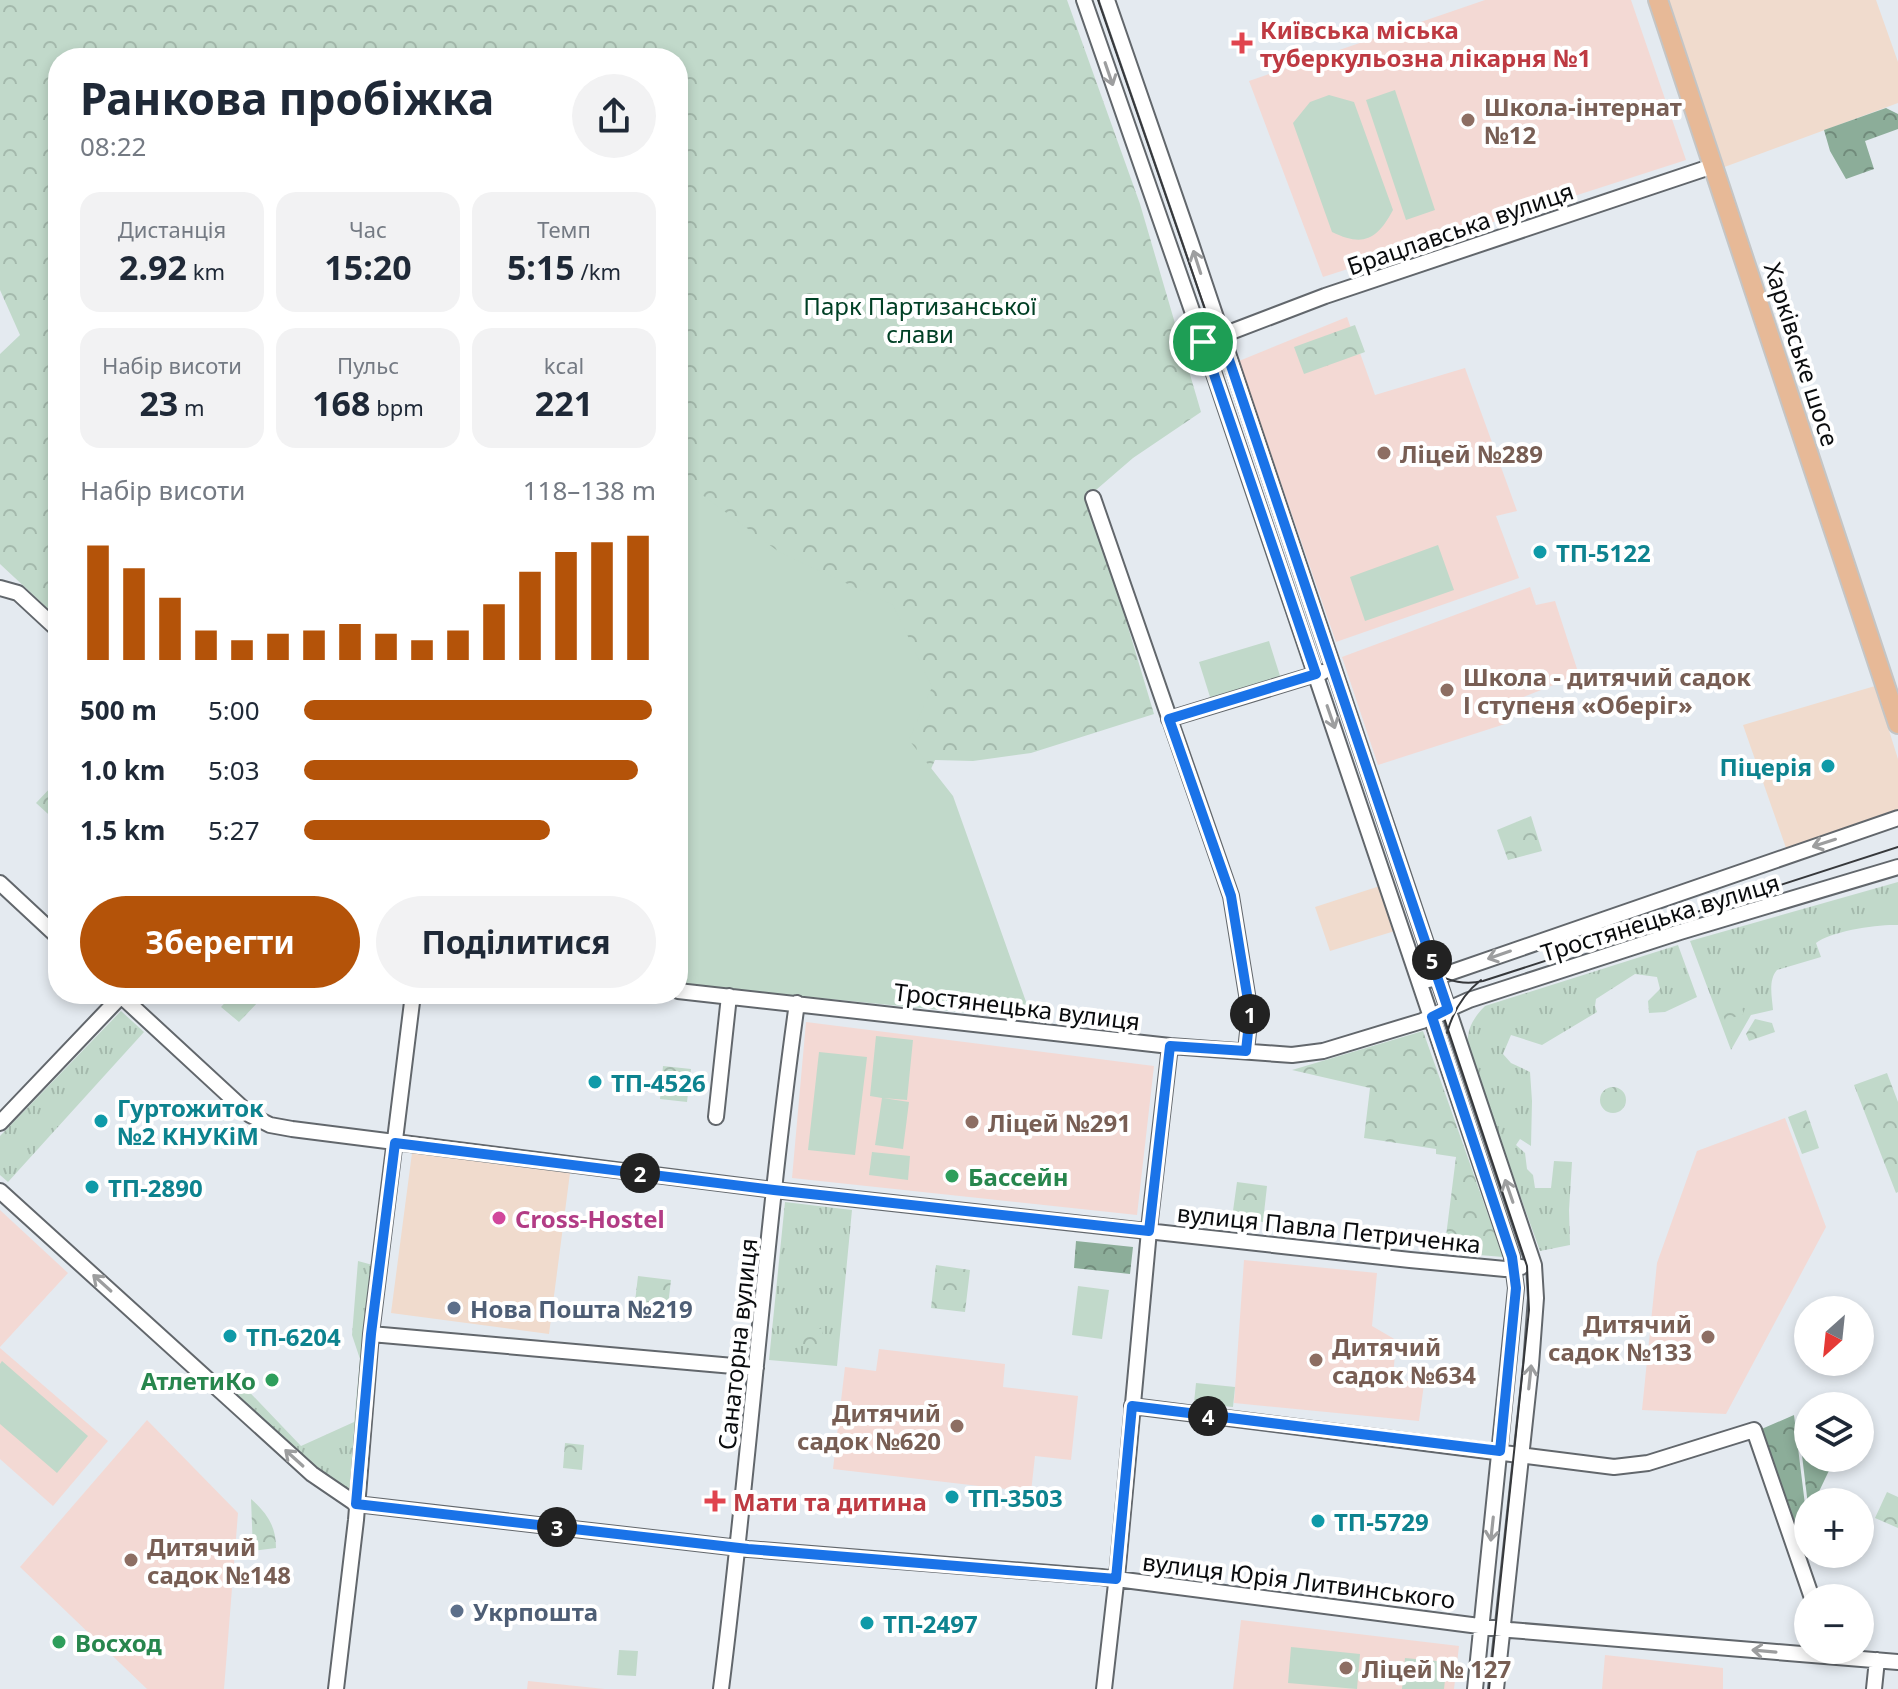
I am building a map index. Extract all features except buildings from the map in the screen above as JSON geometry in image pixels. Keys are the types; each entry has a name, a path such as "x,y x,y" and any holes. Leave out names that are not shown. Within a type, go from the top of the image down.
{"main road":[{"name":"Харківське шосе","path":"1658,0 1898,724"}],"street":[{"path":"1084,0 1421,982 1514,1268 1516,1288 1475,1689"},
{"path":"1107,0 1534,1265 1536,1298 1496,1689"},
{"name":"Брацлавська вулиця","path":"1203,342 1325,296 1713,166"},
{"path":"1093,498 1231,896 1250,1013 1246,1051"},
{"path":"0,589 18,593 48,621"},
{"path":"1169,719 1335,669"},
{"name":"Тростянецька вулиця","path":"1421,982 1898,818"},
{"name":"Тростянецька вулиця","path":"688,992 1170,1046 1292,1055 1323,1051 1680,932 1898,867"},
{"path":"0,883 48,928"},
{"path":"716,1117 729,996"},
{"name":"Санаторна вулиця","path":"721,1689 797,1003"},
{"path":"0,1123 112,1004"},
{"name":"вулиця Павла Петриченка","path":"131,1004 250,1115 270,1125 774,1190 1410,1260 1514,1268 1534,1265"},
{"path":"336,1689 371,1334 412,1004"},
{"path":"1104,1689 1170,1046"},
{"name":"вулиця Юрія Литвинського","path":"0,1191 312,1474 356,1504 738,1548 1116,1579 1502,1629 1794,1650"},
{"path":"371,1334 756,1368"},
{"path":"1132,1406 1614,1467 1648,1463 1754,1430 1807,1584"},
{"name":"вулиця Юрія Литвинського","path":"1874,1660 1898,1662"},
{"path":"1874,1689 1877,1660"}],"shaded area":[{"name":"Школа-інтернат №12","path":"1485,0 1631,0 1686,160 1323,277 1249,81"},
{"path":"1666,0 1876,0 1898,62 1898,103 1719,169"},
{"name":"Ліцей №289","path":"1347,317 1375,395 1465,368 1517,511 1496,516 1519,578 1336,642 1239,361"},
{"name":"Школа - дитячий садок І ступеня «Оберіг»","path":"1530,587 1536,605 1555,601 1579,675 1503,705 1508,723 1378,765 1342,657"},
{"path":"1875,686 1898,759 1898,810 1786,848 1743,725"},
{"path":"1383,885 1398,930 1330,951 1315,907"},
{"name":"Ліцей №291","path":"806,1022 1154,1066 1137,1215 792,1178"},
{"name":"Дитячий садок №133","path":"1785,1118 1826,1227 1726,1414 1642,1410 1657,1263 1697,1151"},
{"path":"412,1153 570,1173 549,1334 391,1313"},
{"path":"0,1210 68,1273 0,1347"},
{"name":"Дитячий садок №634","path":"1244,1260 1377,1273 1372,1326 1396,1340 1393,1379 1424,1384 1419,1421 1234,1403"},
{"path":"0,1348 108,1441 53,1506 0,1459"},
{"name":"Дитячий садок №620","path":"879,1349 1005,1364 1003,1387 1078,1396 1071,1460 1035,1456 1031,1492 833,1469 845,1367 876,1371"},
{"name":"Дитячий садок №148","path":"147,1420 238,1513 224,1689 147,1689 20,1567"},
{"name":"Ліцей № 127","path":"1241,1620 1459,1646 1454,1689 1233,1689"},
{"path":"1605,1655 1723,1668 1723,1689 1602,1689"},
{"path":"528,1681 605,1689 527,1689"}],"green space":[{"name":"Парк Партизанської слави","path":"0,0 1067,0 1140,204 1201,412 1133,458 1089,496 1154,714 1031,753 973,761 935,760 931,769 688,973 688,48 48,48 48,609 0,564 0,354 20,335 0,290"},
{"path":"1395,90 1435,210 1406,220 1366,100"},
{"path":"1329,95 1354,102 1393,210 1375,234 1361,240 1332,232 1293,123 1310,102"},
{"path":"1886,108 1898,114 1898,129 1865,141 1874,169 1846,179 1830,151 1824,130"},
{"path":"1355,325 1365,352 1304,374 1294,347"},
{"path":"688,485 779,552 893,605 932,687 909,740 953,796 1030,1019 688,985"},
{"path":"1438,545 1454,590 1365,621 1350,577"},
{"path":"1269,641 1281,679 1211,700 1199,662"},
{"path":"48,790 48,814 36,803"},
{"path":"1531,816 1542,851 1508,860 1497,830"},
{"path":"1898,882 1898,925 1867,927 1832,935 1816,943 1821,957 1777,970 1771,994 1773,1010 1751,1015 1731,1050 1690,941"},
{"path":"1678,945 1697,997 1665,1012 1649,1013 1648,1001 1660,989 1657,977 1635,974 1596,999 1597,1012 1542,1045 1511,1035 1503,1054 1511,1063 1530,1072 1531,1146 1520,1139 1516,1145 1525,1153 1527,1169 1533,1175 1535,1188 1551,1188 1554,1161 1572,1162 1570,1245 1540,1251 1468,1051 1470,1027 1485,1006"},
{"path":"1736,992 1744,1014 1725,1020 1717,998"},
{"path":"224,1004 256,1004 239,1022 221,1007"},
{"path":"121,1011 144,1032 8,1182 0,1175 0,1136"},
{"path":"1755,1019 1772,1023 1775,1032 1749,1041 1746,1034"},
{"path":"1423,1031 1503,1257 1444,1252 1456,1157 1436,1154 1436,1149 1364,1138 1370,1088 1292,1070"},
{"path":"876,1036 913,1040 907,1100 883,1098 909,1102 903,1149 875,1145 882,1098 870,1096"},
{"path":"819,1052 867,1057 855,1155 808,1150"},
{"path":"663,1066 691,1069 687,1102 660,1099"},
{"path":"1887,1073 1898,1102 1896,1193 1854,1085"},
{"path":"1613,1087 1622,1091 1626,1100 1622,1109 1613,1113 1604,1109 1600,1100 1604,1091"},
{"path":"1806,1110 1819,1148 1802,1154 1788,1117"},
{"path":"872,1152 910,1156 908,1180 869,1175"},
{"path":"1237,1182 1267,1186 1263,1222 1232,1218"},
{"path":"785,1202 852,1210 837,1366 769,1360"},
{"path":"1076,1241 1133,1247 1130,1274 1074,1268"},
{"path":"358,1261 380,1267 356,1504 220,1390 235,1377 301,1446 354,1422 360,1359 352,1335"},
{"path":"936,1265 970,1270 965,1312 931,1308"},
{"path":"638,1276 671,1280 667,1314 634,1310"},
{"path":"1078,1286 1109,1290 1102,1339 1072,1335"},
{"path":"790,1326 823,1329 821,1347 788,1344"},
{"path":"2,1361 88,1436 57,1473 0,1424"},
{"path":"1196,1383 1235,1387 1233,1407 1194,1403"},
{"path":"1794,1415 1794,1472 1801,1472 1803,1488 1794,1488 1794,1534 1757,1431"},
{"path":"565,1443 584,1445 582,1470 563,1468"},
{"path":"1804,1472 1828,1472 1821,1488 1806,1488"},
{"path":"1887,1492 1898,1497 1898,1528 1875,1518"},
{"path":"251,1499 270,1520 276,1548 253,1551"},
{"path":"1291,1647 1360,1654 1357,1689 1288,1683"},
{"path":"619,1650 638,1651 636,1676 617,1675"},
{"path":"1405,1658 1447,1662 1444,1689 1402,1689"}],"tram line":[{"path":"1098,0 1266,485 1527,1266 1529,1310 1489,1689"},
{"path":"1426,967 1453,981 1483,981 1898,847"},
{"path":"1447,1033 1460,1004 1481,980"}],"place":[{"name":"Київська міська туберкульозна лікарня №1","path":"1242,43"},
{"name":"Школа-інтернат №12","path":"1468,120"},
{"name":"Ліцей №289","path":"1384,453"},
{"name":"ТП-5122","path":"1540,552"},
{"name":"Школа - дитячий садок І ступеня «Оберіг»","path":"1447,690"},
{"name":"Піцерія","path":"1828,766"},
{"name":"ТП-4526","path":"595,1082"},
{"name":"Гуртожиток №2 КНУКіМ","path":"101,1121"},
{"name":"Ліцей №291","path":"972,1122"},
{"name":"Бассейн","path":"952,1176"},
{"name":"ТП-2890","path":"92,1187"},
{"name":"Cross-Hostel","path":"499,1218"},
{"name":"Нова Пошта №219","path":"454,1308"},
{"name":"ТП-6204","path":"230,1336"},
{"name":"Дитячий садок №133","path":"1708,1337"},
{"name":"Дитячий садок №634","path":"1316,1360"},
{"name":"АтлетиКо","path":"272,1380"},
{"name":"Дитячий садок №620","path":"957,1426"},
{"name":"ТП-3503","path":"952,1497"},
{"name":"Мати та дитина","path":"715,1501"},
{"name":"ТП-5729","path":"1318,1521"},
{"name":"Дитячий садок №148","path":"131,1560"},
{"name":"Укрпошта","path":"457,1611"},
{"name":"ТП-2497","path":"867,1623"},
{"name":"Восход","path":"59,1642"},
{"name":"Ліцей № 127","path":"1346,1668"}],"route":[{"path":"1221,336 1448,1009 1432,1017 1481,1159 1512,1257 1516,1281 1500,1451 1132,1406 1116,1579 748,1549 356,1504 371,1334 395,1143 774,1190 1149,1231 1170,1046 1246,1051 1250,1013 1231,896 1169,719 1316,674 1203,342 1221,336"}]}
